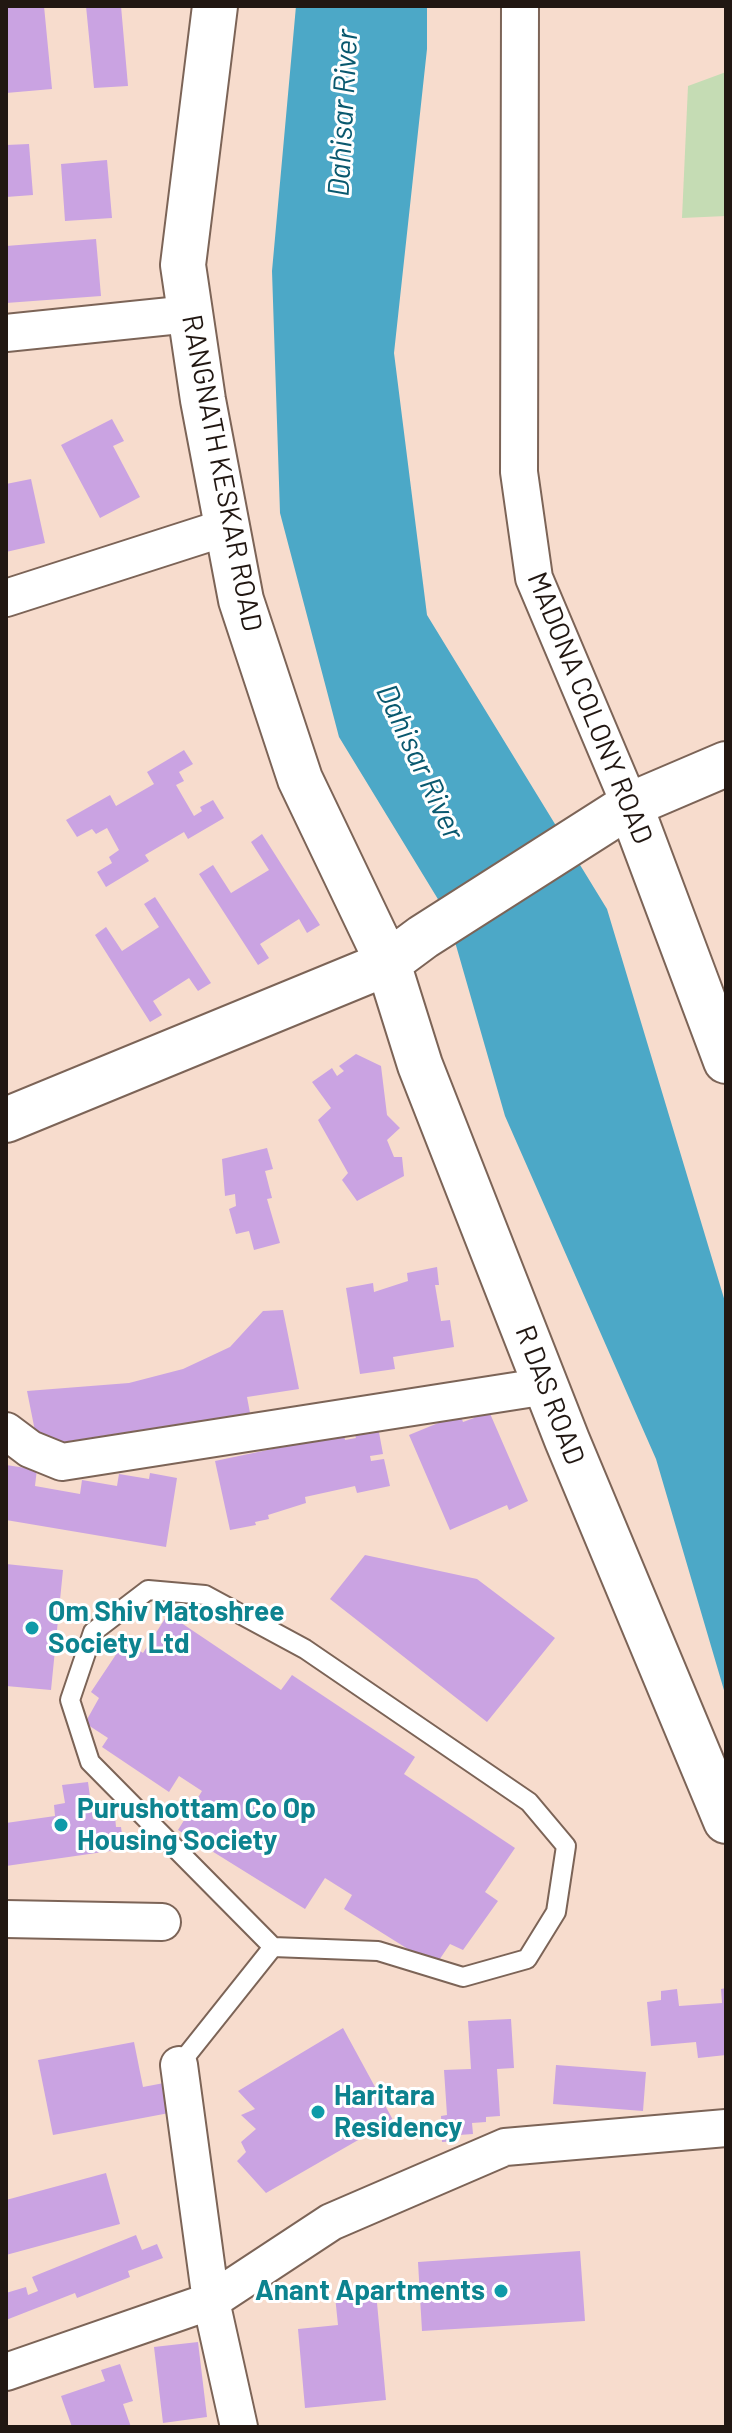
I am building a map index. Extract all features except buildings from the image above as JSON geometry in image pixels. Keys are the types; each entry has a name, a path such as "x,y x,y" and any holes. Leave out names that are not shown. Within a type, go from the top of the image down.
{"street":[{"name":"RANGNATH KESKAR ROAD","path":"215,6 183,265 203,400 241,600 300,779 388,963"},
{"name":"MADONA COLONY ROAD","path":"520,6 519,472 534,578 709,997 726,1061"},
{"path":"6,333 190,314"},
{"path":"6,598 227,527"},
{"path":"6,1120 388,963 423,937 630,805 726,764"},
{"name":"R DAS ROAD","path":"388,963 420,1065 547,1386 726,1821"},
{"path":"6,1431 30,1449 62,1462 547,1386"},
{"path":"6,1919 162,1922"},
{"path":"179,2065 211,2301 239,2427"},
{"path":"6,2372 211,2301 331,2222 505,2147 726,2128"}],"lane":[{"path":"148,1590 205,1595 305,1649 529,1802 566,1846 556,1912 527,1959 463,1977 378,1951 273,1947 90,1762 70,1700 93,1632 148,1590"},
{"path":"179,2065 273,1947"}],"green space":[{"path":"726,72 726,216 682,218 688,86"}],"water":[{"name":"Dahisar River","path":"296,6 427,6 427,49 394,353 427,615 607,909 726,1305 726,1697 656,1459 505,1116 447,914 339,737 280,513 272,271"}],"place":[{"name":"Om Shiv Matoshree Society Ltd","path":"32,1628"},
{"name":"Purushottam Co Op Housing Society","path":"61,1825"},
{"name":"Haritara Residency","path":"318,2112"},
{"name":"Anant Apartments","path":"501,2291"}]}
